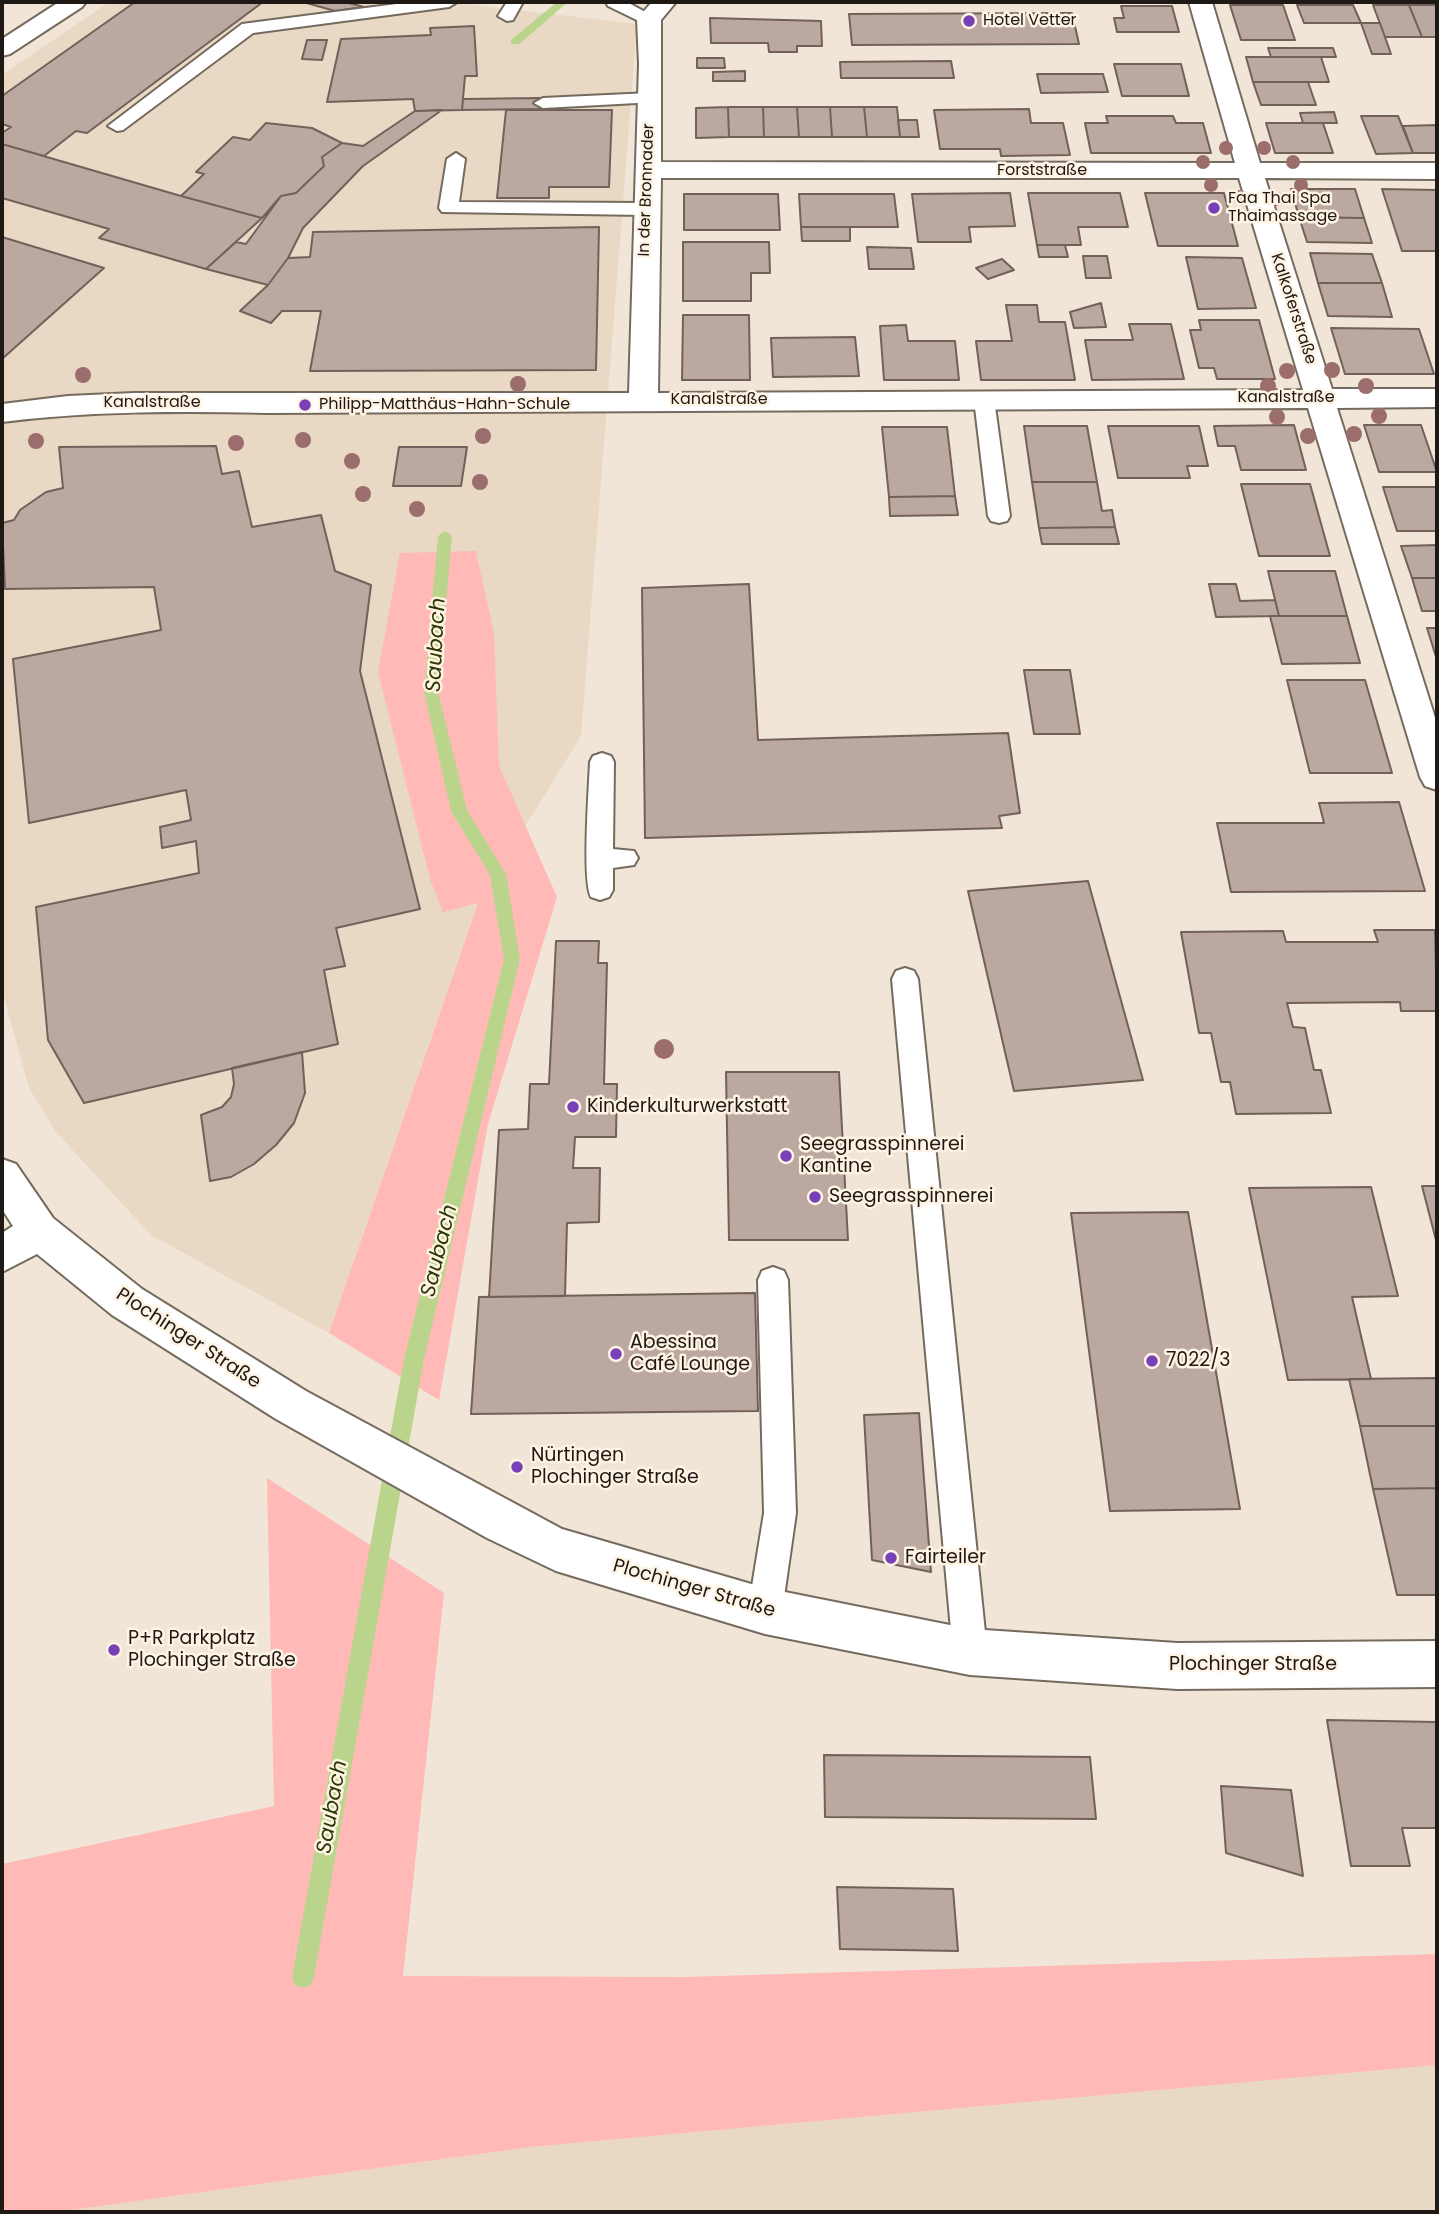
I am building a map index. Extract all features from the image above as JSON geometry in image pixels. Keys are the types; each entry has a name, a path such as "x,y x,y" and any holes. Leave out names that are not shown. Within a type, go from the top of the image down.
{"street":[{"path":"2,49 74,2"},
{"name":"Kalkoferstraße","path":"1200,2 1437,777"},
{"name":"In der Bronnader","path":"643,400 647,170 657,10"},
{"name":"Forststraße","path":"647,170 1437,171"},
{"name":"Kanalstraße","path":"2,413 48,405 144,402 267,404 1437,398"},
{"name":"Plochinger Straße","path":"2,1176 39,1231 127,1302 291,1405 503,1523 556,1549 765,1611 970,1652 1177,1666 1437,1664"},
{"path":"2,1254 39,1231"}],"lane":[{"path":"117,126 248,28 449,2"},
{"name":"In der Bronnader","path":"614,2 657,10"},
{"path":"543,103 650,98"},
{"path":"456,159 449,208 646,209"},
{"path":"984,399 999,516"},
{"path":"600,890 612,859 602,762"},
{"path":"905,979 970,1652"},
{"path":"765,1611 780,1513 773,1280"}],"shaded area":[{"name":"Philipp-Matthäus-Hahn-Schule","path":"109,2 449,2 637,24 581,736 478,902 329,1333 151,1235 56,1132 29,1088 2,990 2,75"},
{"path":"476,551 494,634 499,766 557,897 488,1124 439,1400 329,1333 478,903 443,912 430,879 378,672 400,553"},
{"path":"267,1478 444,1593 403,1976 686,1977 1437,1954 1437,2065 530,2147 57,2212 2,2212 2,1864 274,1806"},
{"path":"1437,2065 1437,2212 57,2212 530,2147"}],"building":[{"path":"135,2 263,2 87,133 76,131 44,156 2,144 2,133 11,127 2,124 2,96"},
{"path":"303,2 345,2 364,7 335,11"},
{"path":"1230,5 1283,5 1295,40 1241,40"},
{"path":"1297,5 1353,5 1361,23 1304,23"},
{"path":"1373,5 1409,5 1422,37 1385,37"},
{"path":"1409,5 1437,5 1437,37 1422,37"},
{"path":"1121,6 1172,6 1179,32 1117,32 1114,18 1124,18"},
{"path":"1072,13 1079,44 852,45 849,14"},
{"path":"710,18 821,21 822,46 797,46 797,52 769,52 768,43 711,43"},
{"path":"1361,23 1380,23 1391,54 1372,54"},
{"path":"474,26 477,76 465,76 462,110 415,111 413,99 327,102 341,39 431,35 430,28"},
{"path":"307,40 327,40 322,60 302,59"},
{"path":"1268,48 1333,48 1336,57 1271,57"},
{"path":"1246,57 1321,57 1329,82 1253,82"},
{"path":"697,58 724,58 725,68 697,68"},
{"path":"951,61 954,78 841,78 840,62"},
{"path":"1114,64 1181,64 1189,96 1122,96"},
{"path":"745,71 745,81 713,81 713,72"},
{"path":"1037,74 1103,74 1108,92 1041,93"},
{"path":"1253,82 1308,82 1316,105 1261,105"},
{"path":"540,98 539,109 462,110 463,99"},
{"path":"728,107 763,107 764,137 729,137"},
{"path":"728,107 729,137 696,138 696,108"},
{"path":"763,107 797,107 799,137 764,137"},
{"path":"797,107 830,107 832,137 799,137"},
{"path":"830,107 864,107 867,137 832,137"},
{"path":"864,107 897,107 900,137 867,137"},
{"path":"1029,109 1031,123 1063,123 1070,155 1001,156 1000,149 940,149 934,110"},
{"path":"442,110 363,166 303,228 288,258 268,285 206,269 236,242 246,244 281,196 296,193 324,166 322,157 342,143 363,146 415,111"},
{"path":"506,110 612,110 609,187 549,187 549,198 497,198"},
{"path":"1334,112 1337,123 1303,123 1300,113"},
{"path":"1106,116 1173,116 1176,123 1203,123 1211,153 1091,153 1085,123 1108,123"},
{"path":"1361,116 1398,116 1413,153 1376,154"},
{"path":"898,120 917,120 919,137 900,137"},
{"path":"266,123 312,128 342,143 322,157 324,166 296,193 281,196 262,218 181,196 204,174 196,172 233,137 250,140"},
{"path":"1266,123 1323,123 1333,153 1275,153"},
{"path":"1437,125 1437,153 1413,153 1403,126"},
{"path":"2,144 262,218 206,269 99,238 109,229 2,198"},
{"path":"1291,189 1355,189 1364,218 1299,217"},
{"path":"1382,189 1437,190 1437,251 1402,251"},
{"path":"1010,193 1015,226 969,227 971,242 918,242 912,194"},
{"path":"1028,193 1120,193 1128,227 1078,227 1081,245 1037,245"},
{"path":"1145,193 1224,193 1238,246 1158,246"},
{"path":"684,194 778,194 780,230 684,230"},
{"path":"799,194 894,194 898,227 801,227"},
{"path":"1299,217 1364,218 1372,243 1307,242"},
{"path":"599,227 596,370 310,371 321,311 282,311 271,323 240,311 268,285 288,258 310,257 313,232"},
{"path":"801,227 850,227 850,241 802,241"},
{"path":"2,237 104,268 2,359"},
{"path":"683,242 769,242 770,273 751,273 751,301 683,301"},
{"path":"1037,245 1065,245 1068,257 1039,257"},
{"path":"867,247 911,248 914,269 869,269"},
{"path":"1310,253 1372,254 1382,283 1318,283"},
{"path":"1083,256 1107,256 1111,278 1086,278"},
{"path":"1186,257 1242,258 1256,308 1198,309"},
{"path":"1002,259 1014,270 988,279 976,268"},
{"path":"1318,283 1382,283 1392,317 1328,316"},
{"path":"1101,303 1106,327 1074,328 1070,312"},
{"path":"1006,305 1037,305 1039,322 1065,322 1075,380 981,380 976,341 1012,341"},
{"path":"683,315 749,315 750,380 682,380"},
{"path":"1199,320 1259,320 1275,379 1217,379 1214,368 1199,368 1190,330 1201,330"},
{"path":"1129,324 1171,324 1184,379 1092,380 1085,340 1133,340"},
{"path":"906,325 908,341 955,341 959,380 884,380 880,326"},
{"path":"1331,328 1419,329 1434,374 1345,374"},
{"path":"855,337 859,376 773,377 771,338"},
{"path":"1294,425 1306,470 1241,470 1235,446 1218,446 1214,426"},
{"path":"1364,425 1421,425 1437,472 1379,472"},
{"path":"1024,426 1087,426 1097,482 1032,482"},
{"path":"1108,426 1199,426 1208,466 1187,466 1190,478 1118,478"},
{"path":"882,427 947,427 955,496 889,497"},
{"path":"216,446 222,474 239,471 252,527 321,515 335,571 371,585 360,671 420,909 336,928 345,966 324,970 338,1044 84,1103 48,1040 36,907 199,873 196,841 162,848 160,827 191,820 186,790 29,823 13,659 161,630 154,587 5,589 2,523 14,520 20,510 46,492 63,488 59,447"},
{"path":"399,447 467,447 461,486 393,486"},
{"path":"1032,482 1097,482 1102,511 1112,510 1115,527 1039,528"},
{"path":"1241,484 1310,484 1330,556 1259,556"},
{"path":"1383,487 1437,487 1437,531 1397,531"},
{"path":"955,496 958,515 890,516 889,497"},
{"path":"1115,527 1119,544 1042,544 1039,528"},
{"path":"1437,545 1437,578 1412,578 1401,546"},
{"path":"1268,571 1335,571 1347,616 1279,616"},
{"path":"1412,578 1437,578 1437,611 1422,611"},
{"path":"749,584 758,740 1008,733 1020,813 999,816 1002,828 645,838 642,588"},
{"path":"1209,584 1236,584 1240,601 1275,600 1279,616 1216,617"},
{"path":"1270,616 1347,616 1360,663 1282,664"},
{"path":"1427,628 1437,628 1437,660"},
{"path":"1024,670 1070,670 1080,734 1034,734"},
{"path":"1287,680 1365,680 1392,773 1310,773"},
{"path":"1399,802 1425,891 1231,892 1217,823 1324,823 1319,803"},
{"path":"1088,881 1143,1080 1014,1091 968,891"},
{"path":"1374,930 1435,930 1437,1011 1401,1011 1400,1002 1287,1003 1293,1027 1305,1028 1314,1070 1321,1070 1331,1113 1236,1114 1230,1082 1221,1082 1211,1033 1199,1033 1181,932 1283,931 1286,942 1378,942"},
{"name":"Kinderkulturwerkstatt","path":"556,941 599,941 598,963 607,963 604,1084 617,1084 616,1137 575,1137 573,1168 600,1168 599,1222 567,1223 565,1296 489,1297 499,1130 528,1129 530,1084 549,1084"},
{"path":"302,1052 305,1093 294,1123 276,1145 254,1164 231,1177 210,1181 201,1115 222,1107 231,1097 234,1084 232,1068"},
{"name":"Seegrasspinnerei Kantine","path":"726,1072 839,1072 848,1240 729,1240"},
{"path":"1422,1186 1437,1186 1437,1244"},
{"path":"1371,1187 1398,1296 1352,1297 1371,1379 1288,1380 1249,1188"},
{"name":"7022/3","path":"1188,1212 1240,1509 1110,1511 1071,1213"},
{"name":"Abessina Café Lounge","path":"755,1293 758,1411 471,1414 479,1297"},
{"path":"1437,1378 1437,1426 1360,1426 1349,1379"},
{"path":"919,1413 931,1572 872,1560 864,1415"},
{"path":"1360,1426 1437,1426 1437,1488 1373,1489"},
{"path":"1437,1488 1437,1595 1397,1595 1373,1489"},
{"path":"1327,1720 1437,1722 1437,1828 1402,1828 1410,1866 1351,1866"},
{"path":"824,1755 1090,1757 1096,1819 825,1817"},
{"path":"1221,1786 1291,1790 1303,1876 1226,1853"},
{"path":"837,1887 953,1889 958,1951 840,1949"}],"waterway":[{"name":"Saubach","path":"515,42 563,2"},
{"name":"Saubach","path":"303,1977 414,1359 512,959 498,874 459,811 431,692 445,536"}],"place":[{"name":"Hotel Vetter","path":"969,21"},
{"name":"Faa Thai Spa Thaimassage","path":"1214,208"},
{"name":"Philipp-Matthäus-Hahn-Schule","path":"305,405"},
{"name":"Kinderkulturwerkstatt","path":"573,1107"},
{"name":"Seegrasspinnerei Kantine","path":"786,1156"},
{"name":"Seegrasspinnerei","path":"815,1197"},
{"name":"Abessina Café Lounge","path":"616,1354"},
{"name":"7022/3","path":"1152,1361"},
{"name":"Nürtingen Plochinger Straße","path":"517,1467"},
{"name":"Fairteiler","path":"891,1558"},
{"name":"P+R Parkplatz Plochinger Straße","path":"114,1650"}]}
